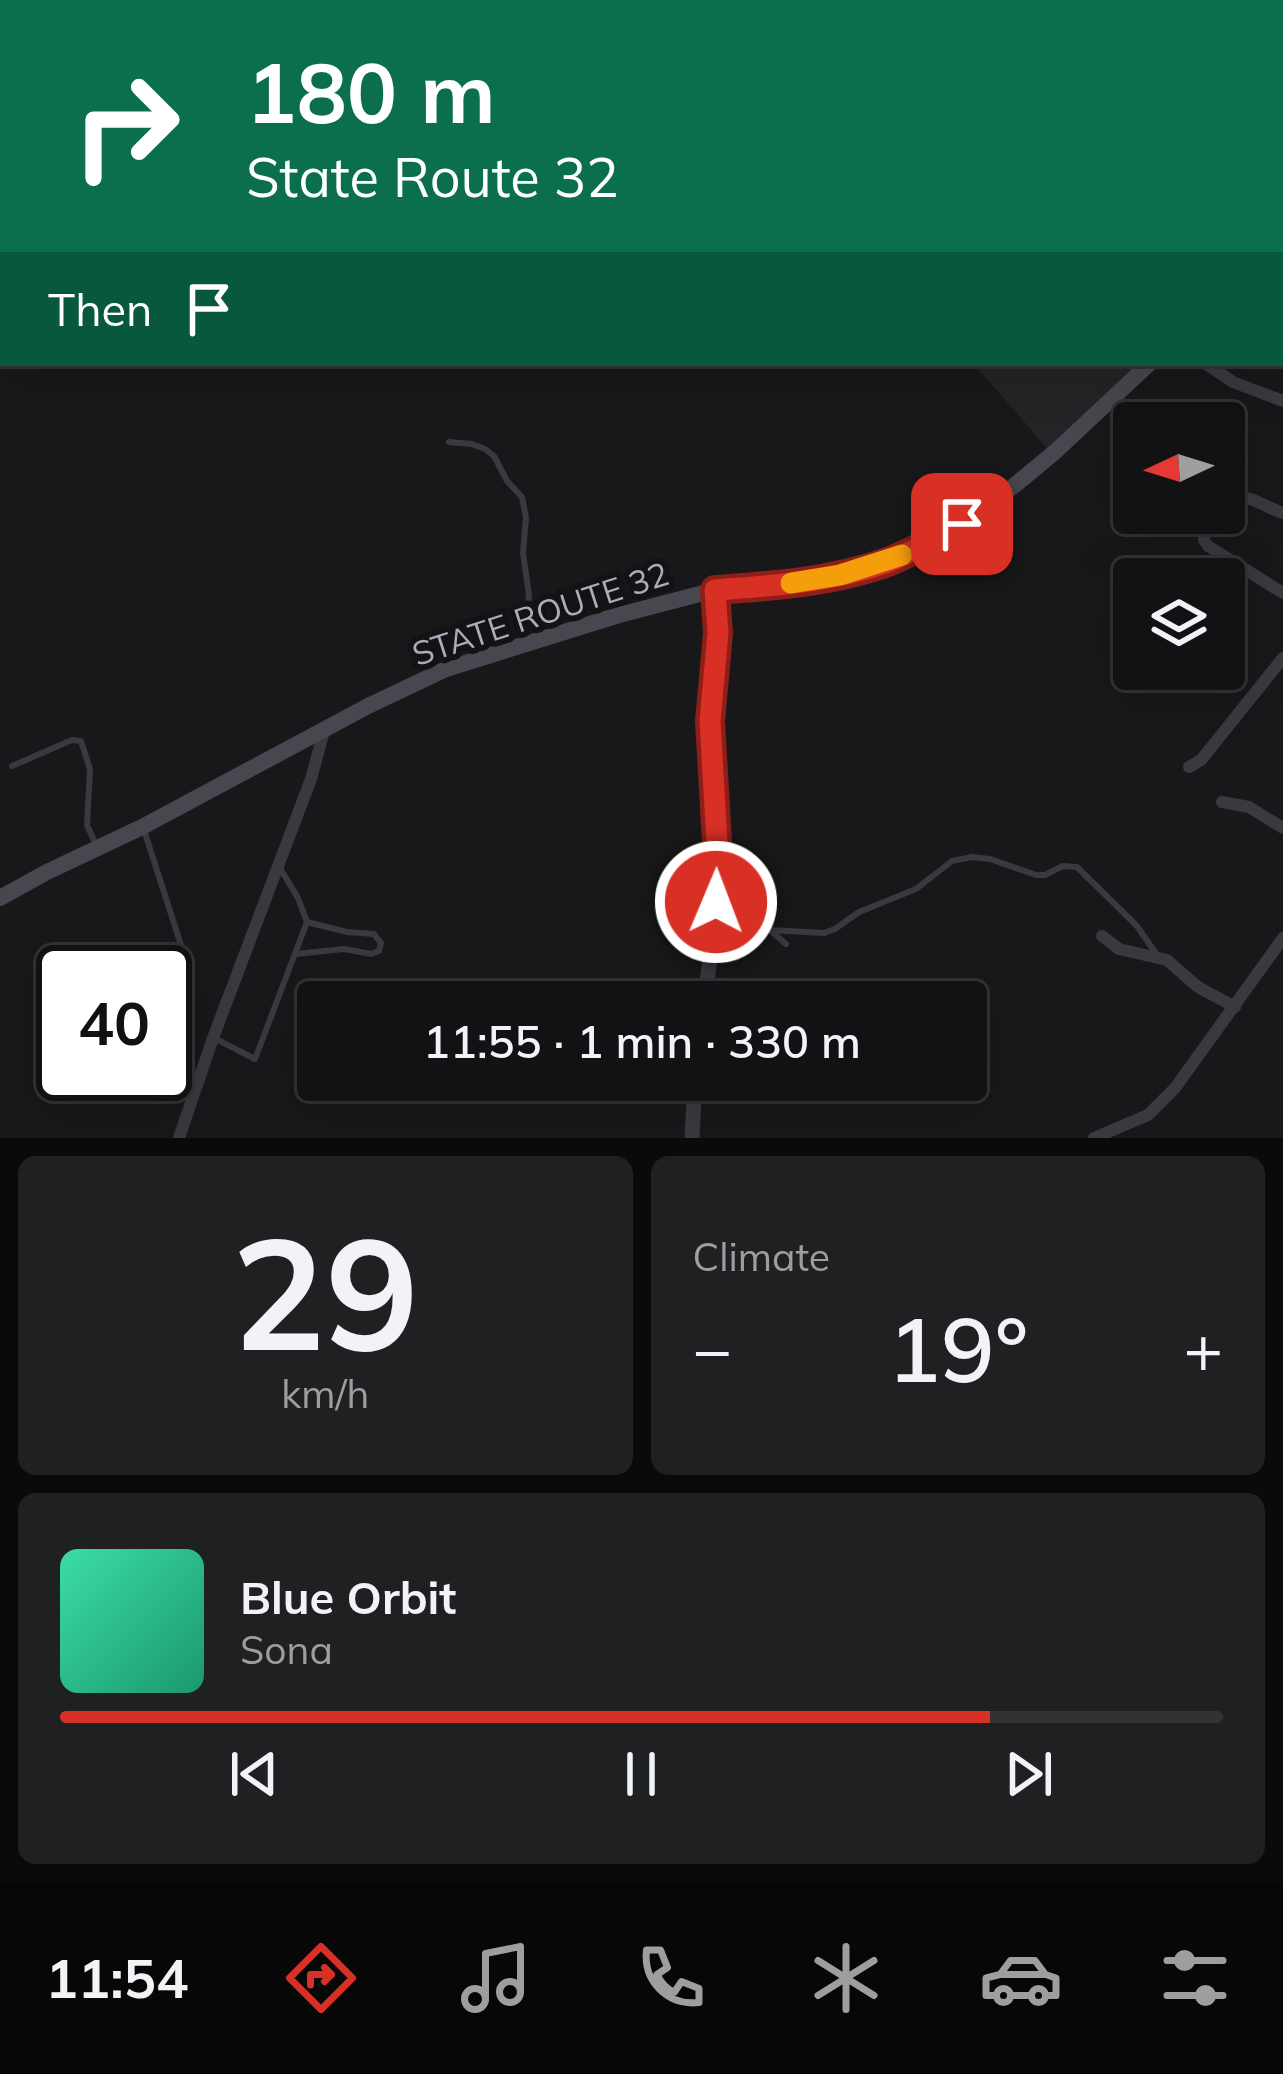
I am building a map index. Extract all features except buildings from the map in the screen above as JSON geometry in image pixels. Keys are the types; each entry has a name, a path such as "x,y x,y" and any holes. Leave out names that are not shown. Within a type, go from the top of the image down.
{"main road":[{"name":"STATE ROUTE 32","path":"0,898 446,669 715,590 840,575 912,551 962,524 1015,485 1147,366"}],"street":[{"path":"1209,366 1232,382 1283,401"},
{"path":"1245,497 1283,513"},
{"path":"1204,534 1208,546 1283,593"},
{"path":"707,981 716,902 710,721 718,633 715,590"},
{"path":"1189,767 1201,760 1283,658"},
{"path":"179,1138 311,779 324,730"},
{"path":"1222,802 1249,807 1283,828"},
{"path":"1102,936 1119,949 1167,960 1198,987 1235,1007"},
{"path":"1094,1138 1148,1115 1175,1088 1283,938"},
{"path":"692,1138 694,1101"}],"lane":[{"path":"449,442 485,449 522,497 529,595 523,643"},
{"path":"12,766 72,740 81,741 90,769 87,824 98,848"},
{"path":"143,826 181,945"},
{"path":"770,930 824,933 859,912 916,889 952,860 972,857 1036,875 1063,866 1077,868 1137,926 1159,958"},
{"path":"213,1038 255,1059 296,954 308,922 279,866"},
{"path":"716,902 758,919 786,944"},
{"path":"296,954 379,951 381,943 374,934 308,922"}],"shaded area":[{"path":"976,366 1147,366 1052,454"}],"slow traffic":[{"path":"791,583 840,575 902,555"}],"route":[{"path":"716,902 710,721 718,633 715,590 856,571 885,563 962,524"}]}
